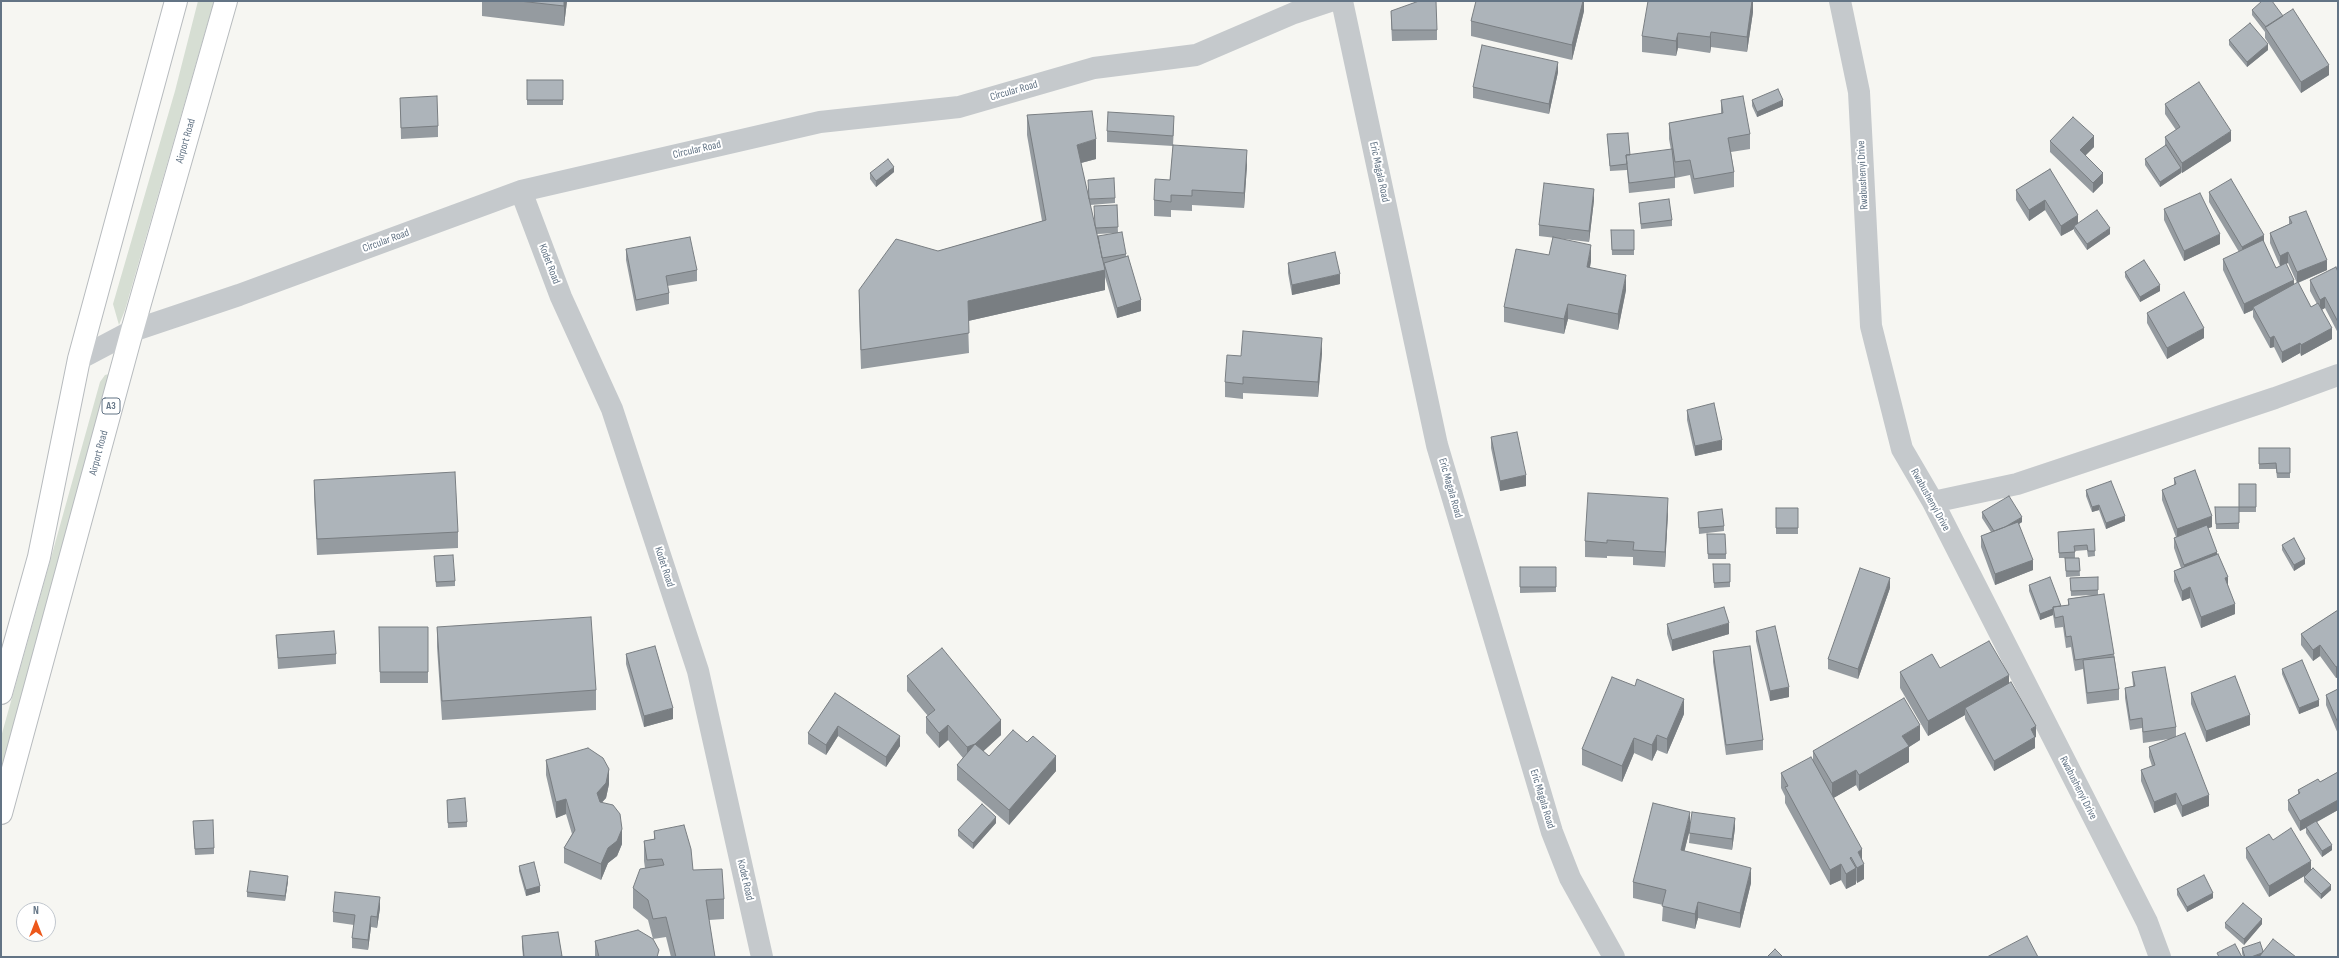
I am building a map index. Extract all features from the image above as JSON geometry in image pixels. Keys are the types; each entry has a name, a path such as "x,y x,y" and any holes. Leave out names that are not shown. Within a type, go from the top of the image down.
{"highway":[{"path":"1,693 39,557 79,359 176,1"},
{"name":"Airport Road","path":"1,813 132,331 226,1"}],"street":[{"name":"Circular Road","path":"79,359 132,331 240,295 521,191 820,122 959,107 1094,68 1196,54 1294,7 1330,1"},
{"name":"Eric Magala Road","path":"1342,1 1437,445 1552,832 1570,878 1614,957"},
{"name":"Rwabushenyi Drive","path":"1840,1 1858,92 1871,326 1902,449 1933,502 2147,922 2160,957"},
{"name":"Kodet Road","path":"521,191 561,297 612,409 698,671 762,957"},
{"path":"1933,502 2017,484 2276,398 2338,375"}],"shaded area":[{"path":"198,1 214,1 125,310 119,325 113,304 175,91"},
{"path":"109,374 112,377 1,782 1,737 100,382 105,375"}],"building":[{"path":"519,1 564,1 564,6"},
{"path":"1419,1 1436,1 1437,30 1392,30 1391,11"},
{"path":"1476,1 1583,1 1572,45 1471,21"},
{"path":"1648,1 1752,1 1747,37 1711,32 1710,37 1678,33 1676,41 1642,36"},
{"path":"2262,1 2272,1 2283,16 2266,27 2252,10"},
{"path":"2293,9 2329,65 2301,82 2265,27"},
{"path":"2250,23 2268,44 2247,62 2229,40"},
{"path":"1482,45 1558,62 1549,104 1473,87"},
{"path":"527,80 563,80 563,100 527,100"},
{"path":"2199,82 2231,131 2182,163 2165,137 2180,127 2165,104"},
{"path":"1778,89 1783,100 1757,112 1752,100"},
{"path":"437,96 438,126 401,128 400,98"},
{"path":"1743,96 1750,134 1728,138 1734,172 1694,179 1690,160 1675,162 1669,123 1723,113 1721,100"},
{"path":"1092,111 1096,139 1077,145 1105,270 968,301 969,333 861,350 859,290 896,239 938,251 1046,220 1027,115"},
{"path":"1108,112 1174,116 1173,136 1107,131"},
{"path":"2073,117 2094,136 2080,150 2103,173 2093,183 2050,141"},
{"path":"1628,133 1630,155 1626,155 1627,164 1610,166 1607,134"},
{"path":"1173,145 1247,150 1244,193 1192,190 1192,196 1171,195 1171,202 1154,200 1155,179 1170,180"},
{"path":"2166,145 2181,168 2160,182 2145,159"},
{"path":"1672,149 1675,177 1629,183 1626,155"},
{"path":"888,159 894,167 876,181 870,173"},
{"path":"2050,169 2078,215 2061,226 2045,200 2029,210 2016,190"},
{"path":"1114,178 1115,198 1089,199 1088,180"},
{"path":"2231,179 2264,235 2242,247 2209,192"},
{"path":"1544,183 1594,189 1589,231 1539,225"},
{"path":"2200,193 2220,234 2184,251 2164,209"},
{"path":"1669,199 1672,220 1641,224 1639,203"},
{"path":"1117,205 1118,227 1096,228 1094,206"},
{"path":"2097,210 2110,228 2087,244 2074,226"},
{"path":"2306,211 2327,260 2297,272 2288,252 2280,256 2270,233 2292,223 2289,217"},
{"path":"1611,230 1634,230 1634,250 1612,250"},
{"path":"1122,232 1126,254 1102,258 1098,236"},
{"path":"690,237 697,270 666,276 669,293 636,300 626,249"},
{"path":"1553,237 1591,245 1587,267 1626,275 1618,314 1568,304 1564,319 1504,307 1516,249 1549,255"},
{"path":"2263,240 2276,268 2286,263 2294,280 2244,304 2223,259"},
{"path":"1335,252 1340,274 1292,285 1288,263"},
{"path":"1128,256 1141,300 1117,308 1104,263"},
{"path":"2144,260 2160,285 2140,297 2125,272"},
{"path":"2336,267 2338,272 2338,322 2325,297 2320,300 2310,280"},
{"path":"2298,282 2311,307 2318,303 2332,328 2301,345 2300,343 2282,352 2274,336 2270,338 2253,307"},
{"path":"2184,292 2204,328 2167,348 2147,313"},
{"path":"1243,331 1322,338 1318,382 1243,377 1243,384 1225,382 1227,355 1241,356"},
{"path":"1714,403 1722,440 1695,446 1687,410"},
{"path":"1517,432 1526,475 1500,481 1491,437"},
{"path":"2259,448 2290,448 2290,473 2277,473 2276,463 2259,464"},
{"path":"2195,470 2212,516 2177,529 2162,490 2176,484 2174,478"},
{"path":"455,472 458,532 317,539 314,480"},
{"path":"2111,481 2125,516 2106,523 2099,505 2092,507 2086,490"},
{"path":"2239,484 2256,484 2256,507 2239,507"},
{"path":"1588,493 1668,498 1665,552 1633,550 1634,542 1607,540 1607,543 1585,541"},
{"path":"2009,496 2022,517 2005,527 1994,531 1982,512"},
{"path":"2215,507 2239,507 2239,523 2216,524"},
{"path":"1776,508 1798,508 1798,528 1776,528"},
{"path":"1722,509 1724,526 1699,528 1698,512"},
{"path":"2018,522 2033,560 1995,574 1981,536"},
{"path":"2207,525 2217,552 2184,565 2174,538"},
{"path":"2094,529 2095,551 2088,551 2087,545 2074,546 2075,552 2059,553 2058,532"},
{"path":"1707,534 1725,534 1726,554 1708,554"},
{"path":"2294,538 2305,559 2294,565 2282,545"},
{"path":"2218,554 2228,577 2225,578 2235,604 2201,617 2190,587 2182,591 2174,571"},
{"path":"453,555 455,581 436,582 434,556"},
{"path":"2065,558 2079,558 2080,571 2066,571"},
{"path":"1713,564 1730,564 1730,582 1714,583"},
{"path":"1520,567 1556,567 1556,587 1520,587"},
{"path":"1860,568 1890,578 1858,669 1828,659"},
{"path":"2050,577 2061,606 2053,607 2053,609 2040,614 2029,585"},
{"path":"2098,577 2098,590 2071,591 2070,578"},
{"path":"2104,594 2114,654 2075,660 2071,636 2066,637 2063,616 2055,618 2053,607 2069,605 2068,599"},
{"path":"1724,607 1729,623 1672,640 1667,624"},
{"path":"2338,610 2338,666 2336,667 2320,645 2313,650 2301,634"},
{"path":"591,617 596,690 442,701 437,627"},
{"path":"1775,626 1789,687 1770,691 1756,631"},
{"path":"379,627 428,627 428,672 380,672"},
{"path":"334,631 336,654 278,658 276,635"},
{"path":"1989,641 2009,675 1928,721 1900,672 1932,654 1940,668"},
{"path":"655,646 673,708 644,716 626,654"},
{"path":"1750,646 1763,740 1726,745 1713,651"},
{"path":"942,648 1001,720 975,744 967,747 948,725 939,733 926,717 935,710 907,676"},
{"path":"2114,657 2119,689 2087,693 2083,660"},
{"path":"2302,660 2319,700 2299,708 2282,669"},
{"path":"2165,667 2176,727 2143,732 2142,718 2130,720 2125,688 2135,686 2132,672"},
{"path":"2235,676 2250,715 2206,731 2191,693"},
{"path":"1612,677 1635,686 1637,679 1684,699 1667,739 1657,735 1652,745 1634,738 1622,766 1582,749"},
{"path":"2011,682 2036,726 2031,729 2035,737 1994,761 1965,708"},
{"path":"2338,689 2338,723 2326,695"},
{"path":"835,693 900,736 886,757 838,726 826,745 808,733"},
{"path":"1904,698 1920,725 1902,736 1909,746 1859,775 1856,770 1832,783 1813,751"},
{"path":"1013,730 1027,742 1033,736 1056,756 1009,810 957,765 975,744 989,756"},
{"path":"2185,733 2209,795 2182,806 2176,793 2154,802 2141,770 2155,765 2149,747"},
{"path":"588,748 603,758 609,769 606,783 597,793 600,802 613,805 620,814 622,829 617,841 608,848 601,864 564,848 575,830 566,799 556,802 546,760"},
{"path":"1811,757 1862,849 1858,852 1864,864 1857,868 1851,857 1850,858 1856,868 1846,874 1841,864 1830,870 1785,787 1788,786 1781,773"},
{"path":"2338,772 2338,800 2300,821 2288,800 2300,793 2298,790 2318,779 2320,782"},
{"path":"465,798 467,822 448,823 447,800"},
{"path":"1653,803 1690,812 1681,850 1751,868 1740,913 1698,902 1695,914 1662,906 1666,890 1633,882"},
{"path":"982,804 996,817 973,843 958,830"},
{"path":"1692,812 1735,818 1732,839 1689,833"},
{"path":"213,820 214,848 195,849 193,821"},
{"path":"2316,821 2332,845 2322,851 2306,827"},
{"path":"684,825 691,849 693,870 722,869 724,899 706,900 715,957 676,957 666,917 653,919 648,900 633,888 640,869 664,865 662,859 647,860 644,841 655,839 654,831"},
{"path":"2291,828 2311,861 2269,886 2246,848 2269,834 2273,840"},
{"path":"534,862 540,886 526,890 519,866"},
{"path":"2313,868 2331,885 2321,894 2304,877"},
{"path":"250,871 288,876 285,896 247,892"},
{"path":"2204,875 2213,893 2187,907 2177,889"},
{"path":"335,892 380,897 377,917 371,916 368,940 352,938 355,915 333,912"},
{"path":"2243,903 2262,919 2244,939 2225,923"},
{"path":"638,930 653,939 659,950 657,957 599,957 595,941"},
{"path":"558,932 562,956 524,957 522,936"},
{"path":"2027,936 2038,957 1987,957"},
{"path":"2273,939 2296,957 2259,957"},
{"path":"2260,942 2263,951 2262,953 2251,957 2245,957 2242,948"},
{"path":"2235,944 2242,957 2219,957 2217,953"},
{"path":"1775,949 1783,957 1767,957"}]}
